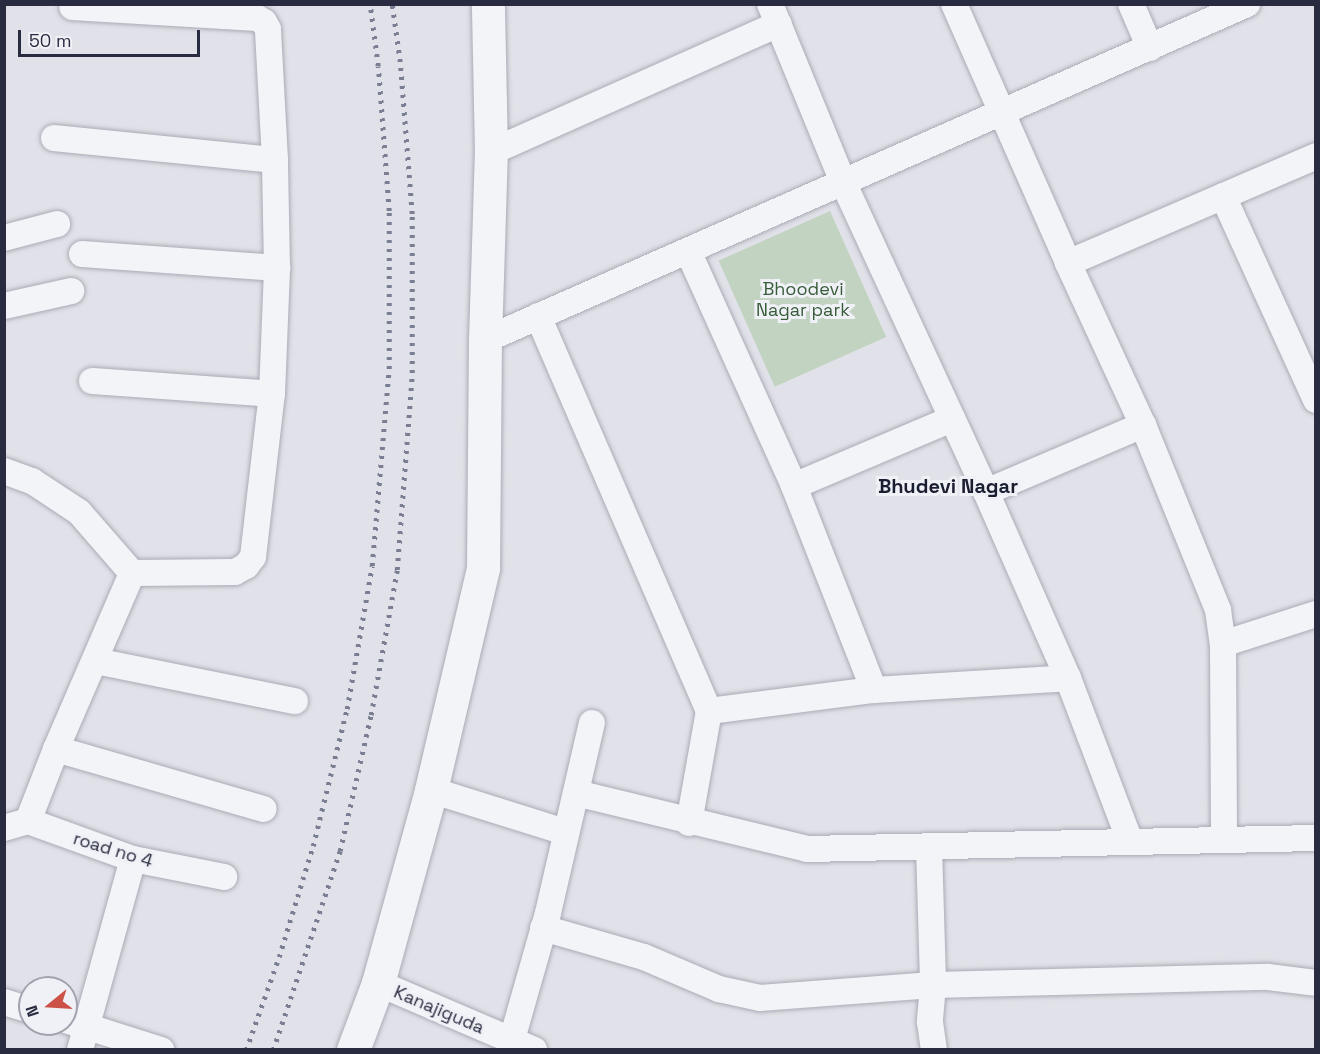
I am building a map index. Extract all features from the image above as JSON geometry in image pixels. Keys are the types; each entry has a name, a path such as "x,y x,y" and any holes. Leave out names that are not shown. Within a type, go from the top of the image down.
{"street":[{"path":"353,1050 378,983 431,790 483,568 485,340 490,153 488,4"},
{"path":"954,4 1068,263 1143,426 1218,610 1223,644 1224,838"},
{"path":"1131,4 1150,48"},
{"path":"485,340 1247,4"},
{"path":"4,471 32,481 79,512 132,573 235,572 246,566 253,557 272,394 277,268 275,160 268,29 264,22 257,18 72,7"},
{"path":"490,153 775,14 843,182 986,492 1068,678 1130,841"},
{"path":"54,138 275,160"},
{"path":"1068,263 1316,156"},
{"path":"1223,196 1316,400"},
{"path":"4,238 57,224"},
{"path":"688,250 794,486 874,690"},
{"path":"82,254 277,268"},
{"path":"4,306 71,291"},
{"path":"538,316 709,711 689,823"},
{"path":"92,381 272,394"},
{"path":"794,486 952,419"},
{"path":"986,492 1143,426"},
{"path":"16,825 56,749 96,661 132,573"},
{"path":"1223,644 1316,614"},
{"path":"96,661 295,701"},
{"path":"709,711 874,690 1068,678"},
{"path":"518,1046 543,928 592,723"},
{"path":"56,749 264,809"},
{"path":"431,790 565,832"},
{"path":"576,793 689,823 807,849 1224,838 1316,838"},
{"name":"road no 4","path":"16,825 133,859 224,877"},
{"path":"929,847 933,985 930,1022 934,1050"},
{"path":"78,1029 133,859"},
{"path":"543,928 644,957 718,989 760,998 933,985 1268,977 1316,983"},
{"name":"Kanajiguda","path":"378,983 518,1046"},
{"path":"78,1032 161,1050"}],"green space":[{"name":"Bhoodevi Nagar park","path":"830,211 886,337 775,387 719,261"}],"railway":[{"path":"246,1050 279,957 313,846 347,709 372,566 389,369 389,211 378,66 370,4"},
{"path":"273,1050 340,851 371,715 397,570 412,373 412,214 400,62 392,4"}],"district":[{"name":"Bhudevi Nagar","path":"948,486"}]}
